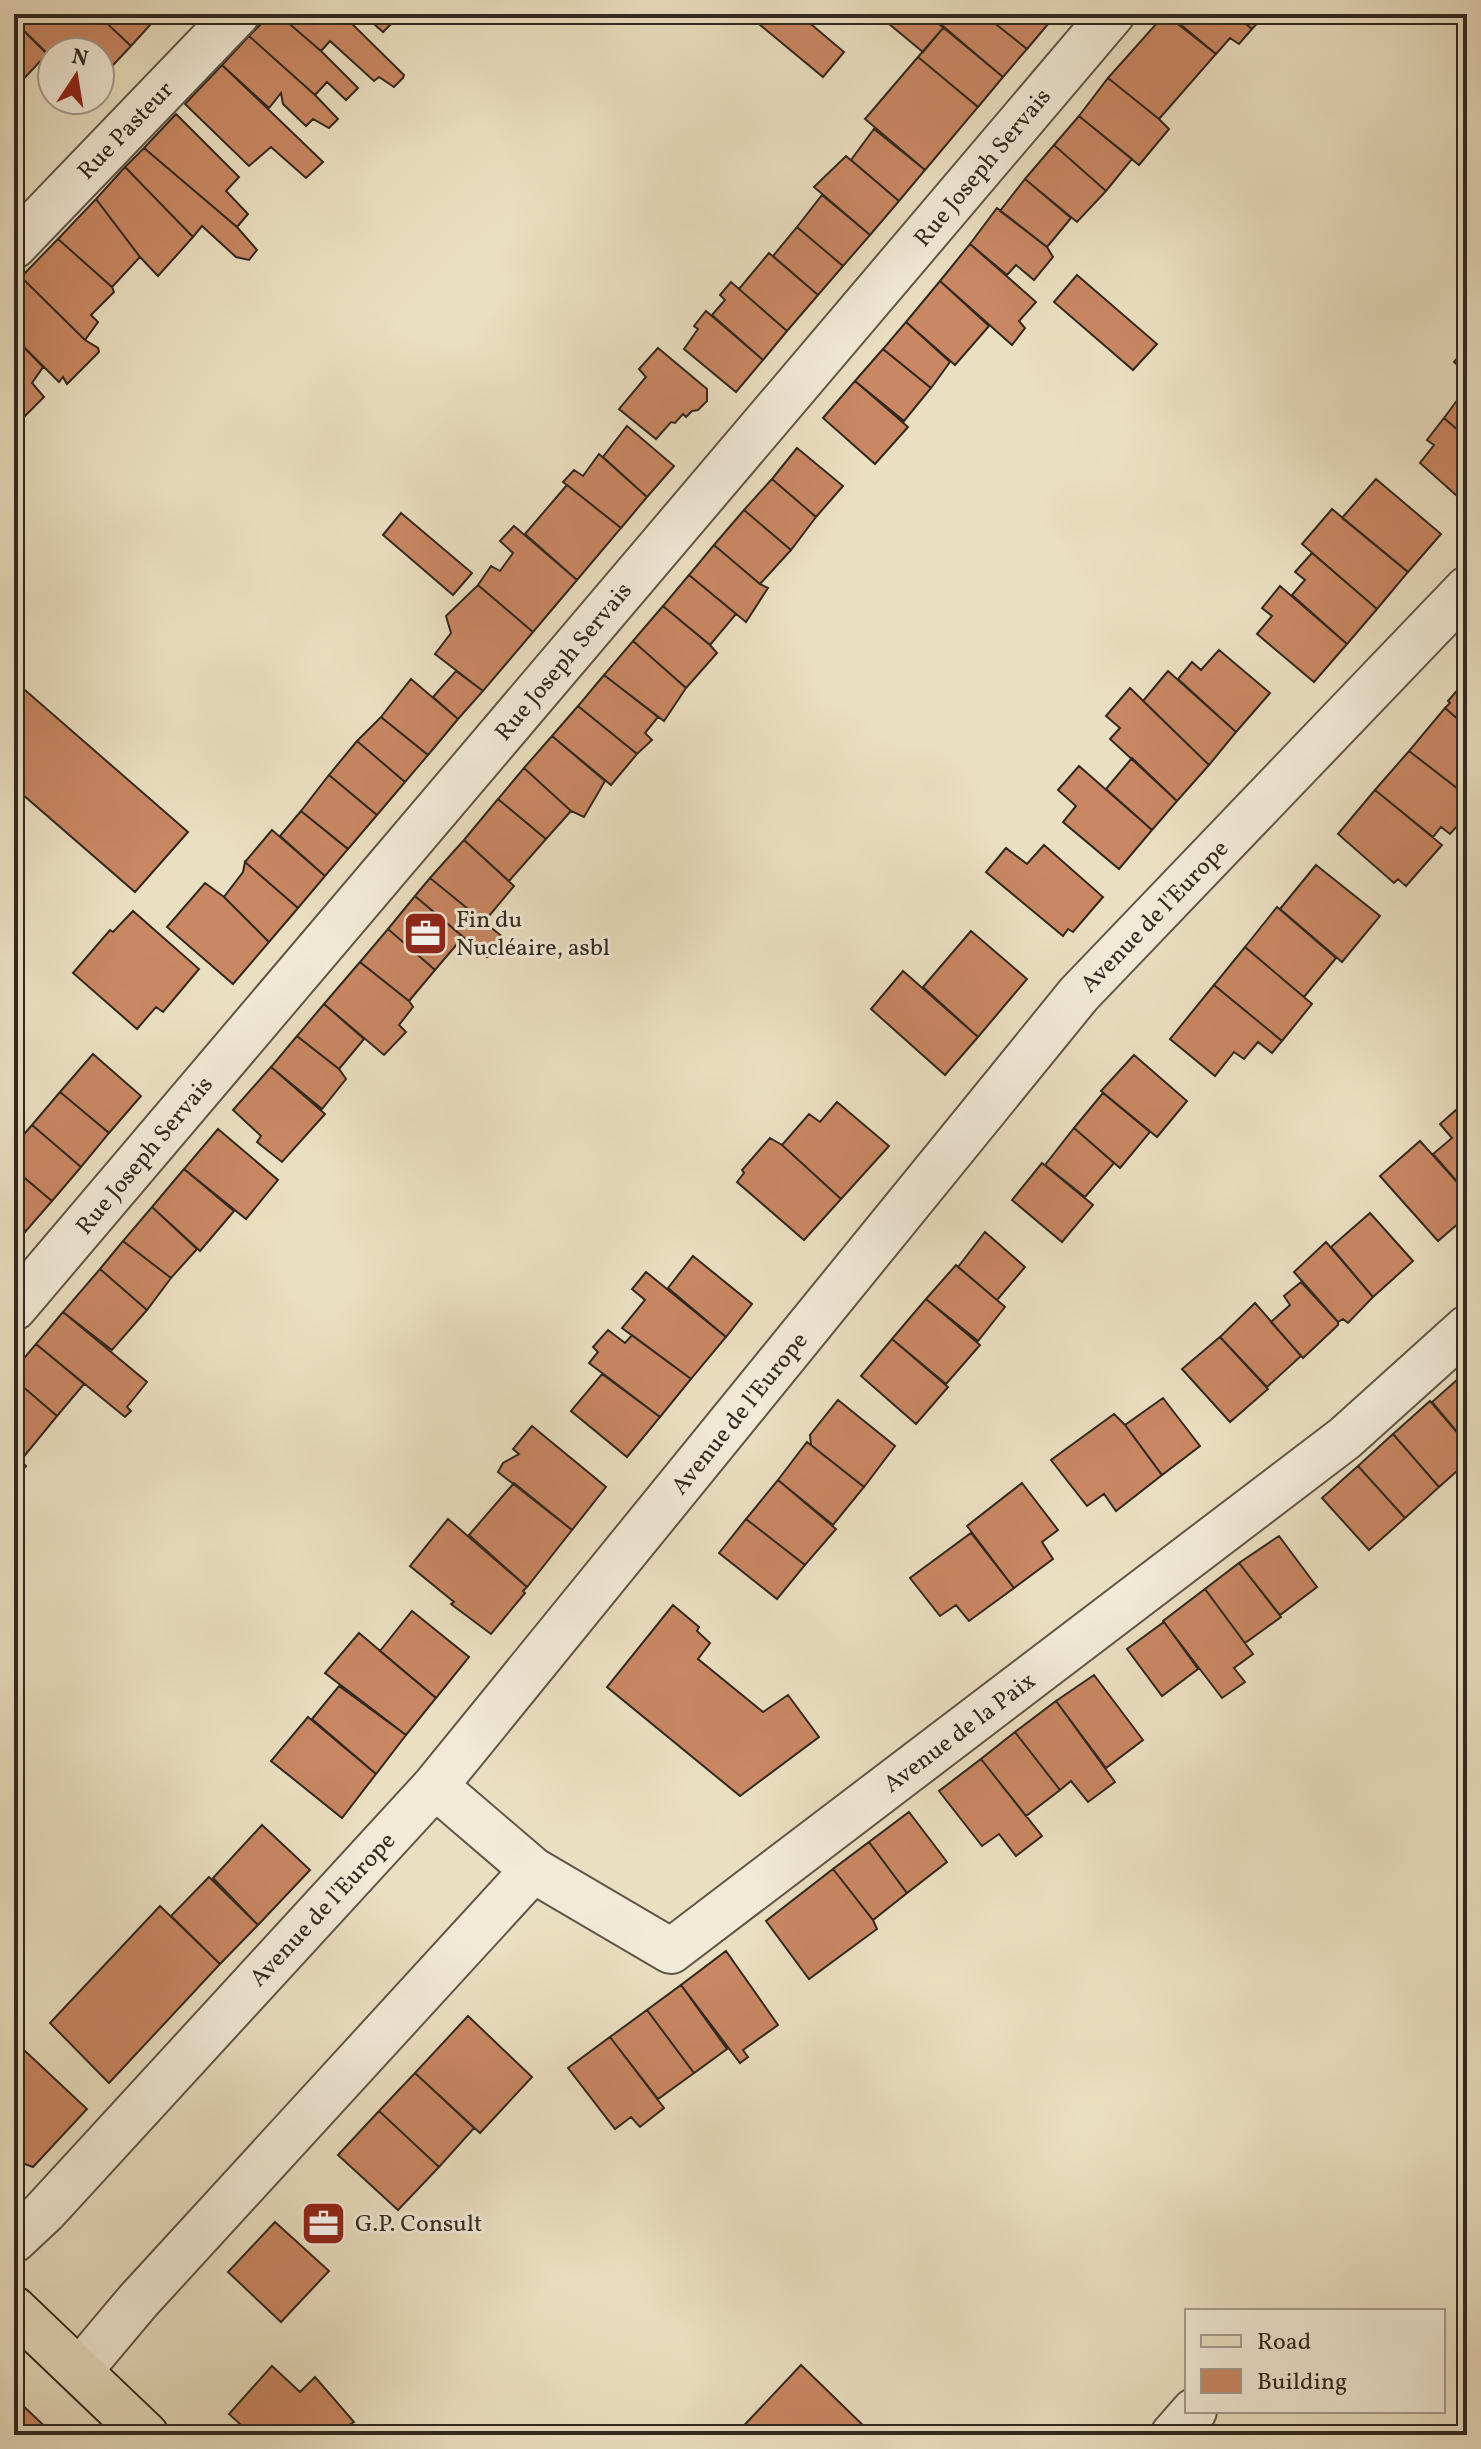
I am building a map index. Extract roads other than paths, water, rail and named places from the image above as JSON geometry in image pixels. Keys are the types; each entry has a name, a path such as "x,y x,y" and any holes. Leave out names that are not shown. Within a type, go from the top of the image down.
{"main road":[{"path":"14,2309 146,2435"}],"street":[{"name":"Rue Pasteur","path":"14,246 237,14"},
{"name":"Rue Joseph Servais","path":"14,1308 1112,14"},
{"name":"Avenue de l'Europe","path":"14,2240 44,2212 435,1786 1079,994 1467,589"},
{"name":"Avenue de la Paix","path":"435,1786 533,1870 671,1951 1345,1438 1467,1328"},
{"path":"80,2370 138,2301 533,1870"},
{"path":"1173,2435 1192,2413"}],"place":[{"name":"Fin du Nucléaire, asbl","path":"425,933"},
{"name":"G.P. Consult","path":"324,2223"}]}
